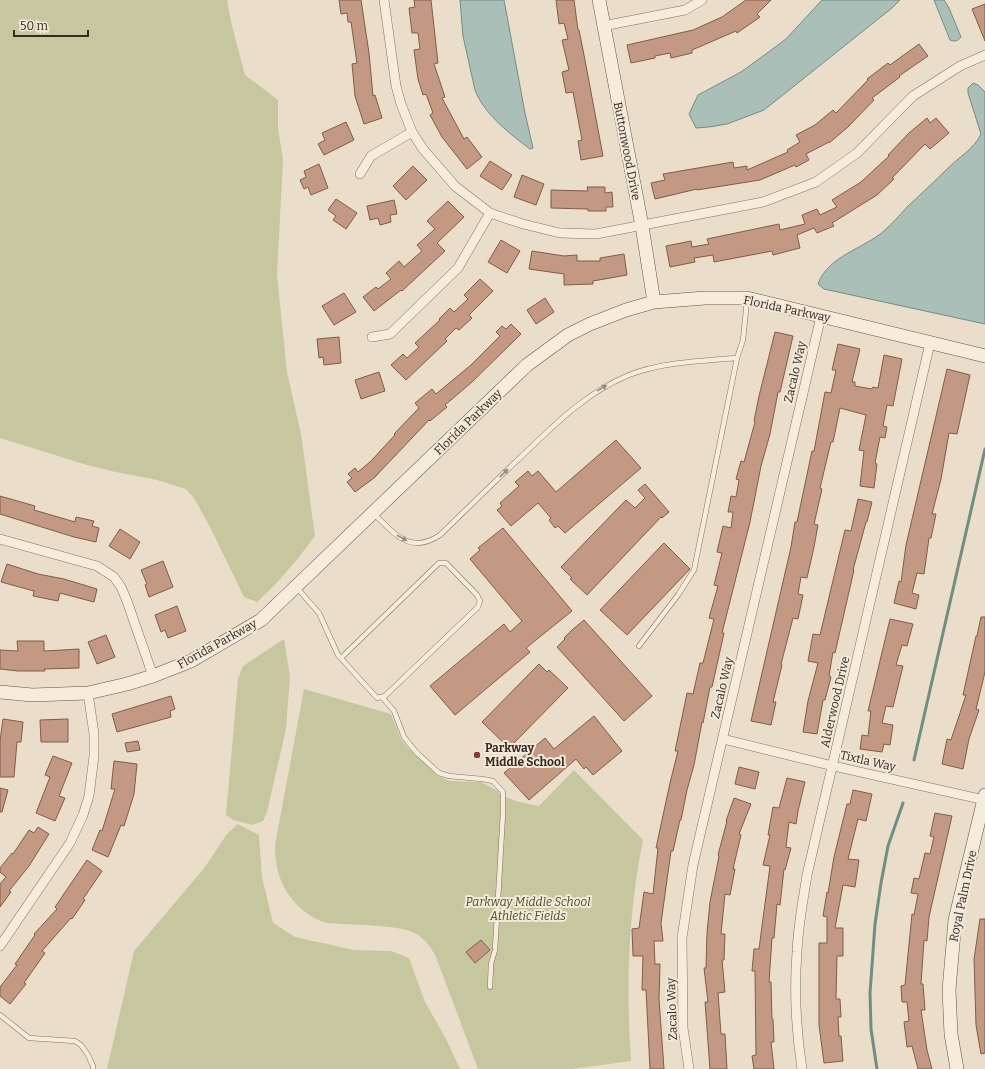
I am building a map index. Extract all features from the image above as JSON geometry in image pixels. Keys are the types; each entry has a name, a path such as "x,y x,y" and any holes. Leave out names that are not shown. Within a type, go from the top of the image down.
{"street":[{"path":"384,0 396,86 412,132 423,149 455,186 490,213 522,224 560,233 596,234 763,202 816,182 857,153 913,96 960,66 985,55"},
{"name":"Buttonwood Drive","path":"599,0 642,226 654,302"},
{"path":"603,26 685,10 702,0"},
{"path":"360,174 371,156 412,132"},
{"path":"372,337 390,334 458,268 490,213"},
{"name":"Florida Parkway","path":"0,692 32,695 88,693 153,676 191,661 260,620 527,365 568,335 590,324 626,310 654,302 705,298 747,298 985,356"},
{"name":"Zacalo Way","path":"689,1069 683,1028 682,938 693,865 821,316"},
{"name":"Alderwood Drive","path":"802,1069 798,1038 796,998 797,945 807,875 930,343"},
{"path":"0,539 97,566 114,576 127,601 153,676"},
{"path":"0,946 70,843 83,815 90,790 94,756 94,734 88,693"},
{"name":"Tixtla Way","path":"723,738 833,766 985,798"},
{"name":"Royal Palm Drive","path":"957,1069 951,1034 949,990 955,920 985,798"}],"lane":[{"path":"639,646 678,595 694,570 737,358 743,340 747,298"},
{"path":"373,512 402,539 418,543 426,542 440,535 557,422 585,399 604,386 630,375 673,364 737,358"},
{"path":"296,587 319,613 340,658 377,698 385,696 478,607 480,601 477,595 446,563 439,563 340,658"},
{"path":"382,697 394,710 404,737 416,752 439,773 449,776 493,781 503,792 495,950 491,964 490,987"},
{"path":"0,1015 29,1038 74,1041 81,1045 88,1054 93,1069"}],"green space":[{"path":"0,0 227,0 232,26 245,75 278,100 278,128 283,160 277,275 287,372 301,434 315,536 288,570 257,602 244,597 211,529 194,498 186,489 157,480 87,465 0,438"},
{"path":"284,639 290,676 286,729 267,812 263,821 253,825 233,820 226,815 238,679 243,666"},
{"name":"Parkway Middle School Athletic Fields","path":"304,689 391,714 401,739 408,748 438,776 450,781 481,782 498,791 500,795 519,802 539,806 574,770 643,840 631,923 629,1032 631,1061 572,1069 478,1069 436,957 425,941 412,932 397,928 326,923 310,916 295,903 281,880 277,867 275,845"},
{"path":"238,824 259,835 262,877 273,923 295,937 354,950 391,951 409,958 425,1002 445,1037 460,1069 107,1069 134,951 205,867 227,834"}],"shaded area":[{"path":"460,0 504,0 533,148 530,149 498,123 479,99 475,90 463,36"},
{"path":"822,0 900,0 764,110 727,124 696,128 689,114 698,95 741,72 786,39"},
{"path":"934,0 944,0 949,8 961,37 958,40 950,40"},
{"path":"973,83 978,85 985,92 985,324 824,289 818,284 823,274 830,266 884,231 907,207 970,149 978,139 981,134 968,93 968,88"}],"building":[{"path":"339,0 361,0 369,53 373,96 375,95 382,118 364,124 355,96 352,64 357,63 351,22 348,22 347,13 341,14"},
{"path":"414,0 431,0 438,63 434,64 445,97 442,98 464,139 467,137 482,157 467,169 442,137 430,115 433,113 426,94 423,95 418,79 414,50 420,49 418,33 412,33 409,8 415,7"},
{"path":"556,0 574,0 578,30 603,156 581,160 578,141 582,140 573,92 566,93 562,72 569,70 562,40 568,39 564,23 559,24"},
{"path":"746,0 771,0 757,14 760,17 737,33 736,31 692,50 692,53 671,58 670,53 631,63 627,45 693,30 722,17"},
{"path":"985,4 985,41 972,9"},
{"path":"919,44 928,56 899,76 900,77 872,98 874,100 848,127 829,143 806,154 809,160 796,167 795,165 760,180 697,189 655,199 651,183 665,180 663,174 733,162 734,168 747,166 747,170 788,152 787,150 800,142 796,135 815,125 833,110 836,113 868,80 867,79 888,63 890,65"},
{"path":"927,118 930,123 936,118 949,133 930,149 925,144 892,178 894,179 877,195 832,223 834,226 817,233 814,228 797,235 800,248 773,255 772,251 714,262 713,255 694,258 695,262 670,267 666,246 691,241 692,247 709,244 707,239 779,224 780,230 805,224 802,215 817,209 820,215 837,207 832,200 861,182 889,156 888,155 909,133"},
{"path":"346,122 354,140 324,155 318,144 325,140 322,133"},
{"path":"490,161 512,175 502,190 480,176"},
{"path":"319,164 328,188 311,195 308,187 304,189 300,180 306,177 304,171"},
{"path":"413,166 427,180 406,200 393,186"},
{"path":"522,175 544,184 536,205 514,197"},
{"path":"587,187 605,187 605,193 612,192 613,207 606,207 606,211 551,208 551,190 588,191"},
{"path":"336,199 357,213 346,229 333,220 336,216 328,210"},
{"path":"394,200 397,214 390,215 391,222 380,225 378,218 370,220 367,206"},
{"path":"448,201 464,217 437,243 445,251 402,291 401,290 374,311 363,297 376,287 378,289 391,279 386,273 399,261 404,267 422,251 417,245 435,229 427,221"},
{"path":"501,240 520,251 507,273 488,262"},
{"path":"532,251 564,256 577,255 577,261 600,261 600,258 624,254 627,275 593,281 593,284 564,285 564,274 529,269"},
{"path":"480,279 493,291 469,315 472,318 459,330 456,328 445,339 447,341 406,380 391,365 403,354 407,358 419,347 415,343 440,320 439,319 450,308 454,312 468,299 464,295"},
{"path":"344,293 356,312 334,325 322,306"},
{"path":"545,298 554,312 536,324 527,310"},
{"path":"511,324 521,334 472,382 445,405 447,407 430,421 429,420 374,478 355,492 347,482 352,478 348,474 355,468 358,472 371,461 419,408 415,403 432,389 436,394 471,365 500,336 496,332 502,326 506,329"},
{"path":"775,332 793,336 780,392 778,392 750,522 722,633 724,633 712,687 710,687 681,820 673,851 671,851 661,923 663,941 654,941 655,964 660,964 659,999 664,1069 650,1069 646,990 642,990 643,956 633,956 632,929 639,928 644,892 653,894 658,848 656,848 678,751 675,751 687,693 693,694 700,663 703,663 714,619 709,618 718,586 714,585 722,553 717,552 723,526 731,528 733,512 728,512 731,496 736,497 739,480 736,479 741,461 744,462 755,422 759,396"},
{"path":"339,337 341,363 324,365 323,357 319,358 317,339"},
{"path":"838,344 860,349 852,382 855,382 855,386 872,389 873,387 878,388 884,355 902,359 893,406 887,405 883,426 887,427 885,438 880,437 875,463 877,464 874,488 860,486 864,451 859,450 866,415 840,408 833,442 831,442 820,488 822,489 814,524 818,525 814,547 807,578 801,577 798,594 803,595 798,619 793,618 781,664 773,702 776,702 771,725 751,721 791,547 795,522 797,522 812,451 814,451 825,392 831,393 836,370 832,370"},
{"path":"947,369 970,375 957,434 949,433 941,479 932,514 936,514 931,538 929,538 924,574 917,573 912,593 919,595 916,609 894,603 899,581 901,582 906,545"},
{"path":"379,372 385,391 361,399 355,380"},
{"path":"616,440 641,468 565,533 558,526 555,528 549,520 551,518 538,503 511,526 497,510 502,506 500,503 519,486 515,482 528,471 532,476 538,471 556,492"},
{"path":"645,484 669,512 662,518 661,517 587,595 570,579 572,578 561,567 626,500 635,508 645,498 638,490"},
{"path":"0,496 35,506 34,510 75,522 76,517 94,521 92,526 99,528 96,542 74,537 0,514"},
{"path":"858,499 872,502 853,570 835,653 833,652 829,676 831,677 825,700 823,700 817,734 803,732 808,701 818,663 808,661 813,634 820,635 845,530 851,531"},
{"path":"503,528 572,611 526,648 530,652 455,715 430,686 504,624 510,632 522,621 470,559 480,550 478,548"},
{"path":"120,529 140,542 130,559 109,546"},
{"path":"664,543 690,569 627,635 600,610"},
{"path":"163,561 173,587 149,597 145,585 147,584 141,570"},
{"path":"7,564 38,574 64,579 97,589 94,602 60,593 58,601 33,596 34,591 1,582"},
{"path":"177,606 186,631 168,638 165,630 161,632 155,615"},
{"path":"981,617 985,617 985,672 976,709 979,710 969,739 963,769 942,764 947,739 951,740 966,695 963,695"},
{"path":"890,619 913,624 907,646 902,645 896,665 903,666 893,707 886,706 882,723 893,725 890,745 884,744 882,752 860,749 862,735 868,736 871,711 868,711"},
{"path":"584,620 652,696 624,721 557,647 572,630"},
{"path":"106,635 115,657 97,664 88,642"},
{"path":"17,641 44,641 44,651 79,649 79,668 44,669 45,671 0,669 0,650 18,651"},
{"path":"539,664 547,672 549,670 568,688 509,748 482,722"},
{"path":"171,696 175,709 170,711 171,717 117,732 112,714"},
{"path":"594,716 622,751 593,775 586,767 584,769 576,759 529,800 504,773 545,738 554,749"},
{"path":"3,719 23,722 21,742 17,742 14,777 0,777 0,741"},
{"path":"68,719 68,742 41,742 40,720"},
{"path":"138,741 140,750 127,752 125,743"},
{"path":"53,756 72,763 59,796 65,798 55,821 36,813 50,777 45,775"},
{"path":"114,761 137,764 134,794 124,826 121,825 108,857 92,850 100,830 102,831 115,789 111,789"},
{"path":"739,767 759,772 755,789 735,784"},
{"path":"787,778 805,782 796,824 789,822 786,847 791,848 785,870 784,869 780,905 777,904 774,938 772,938 769,982 771,982 774,1042 771,1042 774,1069 754,1069 752,1056 756,1055 755,971 752,971 754,949 759,949 770,866 763,865 770,835 768,835 773,807 779,808"},
{"path":"0,788 8,790 2,812 0,812"},
{"path":"853,790 872,794 866,821 858,819 848,859 859,860 855,887 843,885 835,928 843,928 843,956 837,956 836,999 840,999 841,1017 838,1017 843,1061 824,1063 819,1025 819,943 827,943 827,917 823,916 827,892 828,893 834,857 847,804 850,804"},
{"path":"734,798 751,804 739,834 741,835 733,869 735,869 730,895 725,894 721,934 725,934 724,960 722,960 725,992 718,993 721,1034 725,1034 727,1069 710,1069 705,1002 708,1002 704,968 706,968 707,933 710,902 718,855 726,821"},
{"path":"935,813 952,816 929,917 927,941 924,940 921,984 923,984 925,1010 921,1010 927,1050 932,1069 918,1069 912,1046 907,1047 904,1022 909,1021 907,1002 902,1002 901,986 905,985 912,914 914,915 918,894 911,893 914,878 919,879 925,853 930,854 934,837 930,836"},
{"path":"38,827 49,834 29,866 9,891 11,892 0,907 0,884 6,877 0,872 0,868 12,853 13,854 29,830 34,833"},
{"path":"87,860 102,871 83,899 85,900 72,919 71,918 42,951 45,953 24,983 26,984 10,1004 0,996 0,987 17,965 15,964 35,935 34,934 57,909 55,907"},
{"path":"980,919 985,919 985,1053 981,1054 976,1025 974,959"},
{"path":"481,940 490,950 475,963 466,952"}],"waterway":[{"path":"914,760 985,449"},
{"path":"877,1069 871,1029 870,993 875,924 888,846 903,803"}],"place":[{"name":"Parkway Middle School","path":"477,755"}]}
